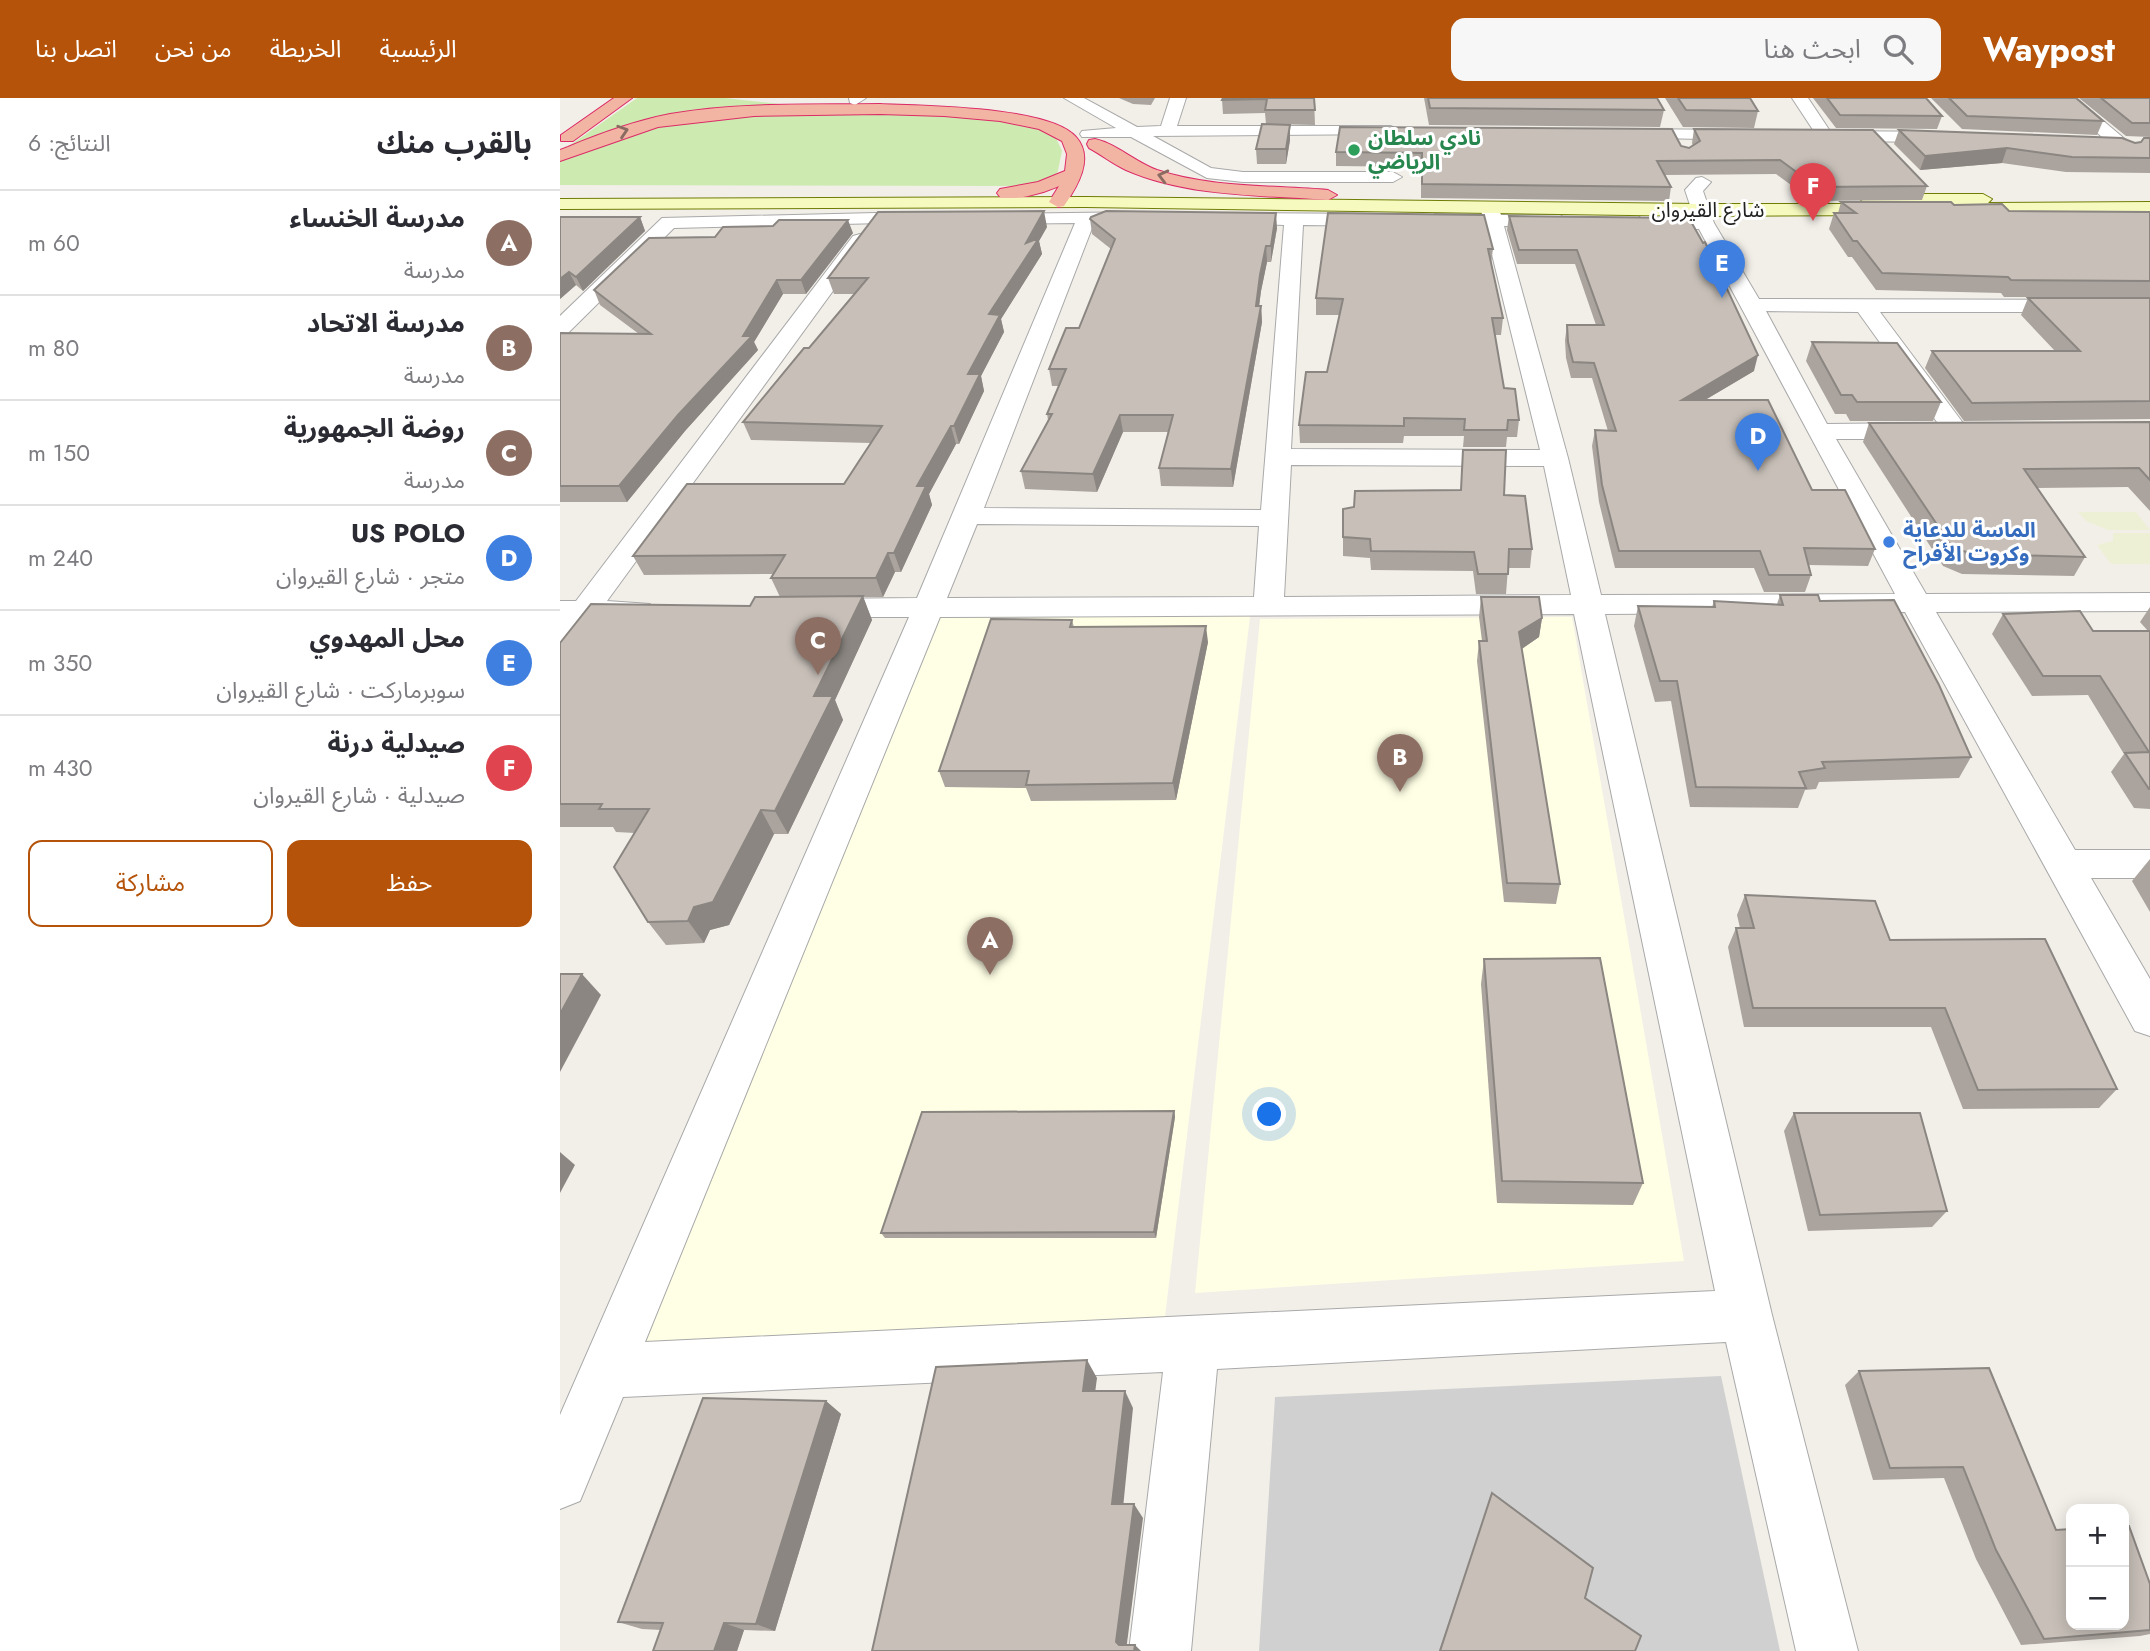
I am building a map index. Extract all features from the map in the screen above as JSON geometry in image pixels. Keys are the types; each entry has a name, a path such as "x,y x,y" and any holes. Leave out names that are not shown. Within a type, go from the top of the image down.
{"highway":[{"path":"560,143 624,98"},
{"path":"755,98 938,101 1003,106 1071,123 1133,167 1160,176 1212,185 1328,195"},
{"path":"560,156 635,128 704,114 787,107 938,107 1000,112 1048,123 1070,139 1080,188"},
{"path":"1080,188 1092,139"}],"main road":[{"path":"560,193 1006,193 1080,188 1328,195 1394,186 1705,199 2150,199"},
{"path":"560,204 949,211 1080,188"},
{"name":"شارع القيروان","path":"1705,199 2150,208"}],"street":[{"path":"1072,98 1100,111 1133,132 1207,173 1394,186 1393,127 1133,132 1092,139"},
{"path":"1168,131 1178,98"},
{"path":"1800,98 1818,135 1963,137 1938,117"},
{"path":"2067,98 2120,144 2150,164"},
{"path":"1608,134 1757,135"},
{"path":"1874,136 1891,154"},
{"path":"2093,143 2150,145"},
{"path":"1917,181 1934,199"},
{"path":"560,1481 604,1371 967,516 1080,188"},
{"path":"560,222 876,219 949,211 1080,188 1301,212 1492,214 1705,199 1752,305 1819,432 2150,1018"},
{"path":"1268,608 1273,518 1301,212"},
{"path":"1492,214 1555,458 1745,1315 1826,1651"},
{"path":"560,643 572,610 876,219"},
{"path":"560,328 669,222"},
{"path":"1752,305 2150,306"},
{"path":"1865,307 1956,430"},
{"path":"1819,432 1984,430"},
{"path":"1279,457 1555,458"},
{"path":"967,516 1273,518"},
{"path":"791,608 1268,608 2150,602"},
{"path":"572,610 667,609"},
{"path":"2064,864 2150,864"},
{"path":"604,1371 1193,1345 1745,1315"},
{"path":"1160,1651 1193,1345"}],"shaded area":[{"path":"2078,512 2136,512 2150,530 2108,530 2086,521"},
{"path":"2113,533 2150,533 2150,564 2111,564 2097,545 2113,541"},
{"path":"929,608 1251,609 1162,1341 606,1370"},
{"path":"1572,617 1684,1261 1195,1293 1260,619"},
{"path":"1721,1376 1780,1651 1259,1651 1275,1397"}],"green space":[{"path":"637,98 725,98 779,104 626,126 569,146"},
{"path":"855,110 1024,121 1055,136 1062,151 1057,175 1025,186 560,185 560,162 632,134 668,125 741,116"}],"building":[{"path":"1223,98 1314,98 1315,110 1265,110 1267,99 1222,100"},
{"path":"1428,98 1657,98 1664,110 1430,108"},
{"path":"1678,98 1750,98 1758,111 1686,110"},
{"path":"1827,98 1926,98 1942,116 1840,115"},
{"path":"1949,98 2076,98 2103,121 1967,116"},
{"path":"2101,98 2150,98 2150,123 2132,123"},
{"path":"1262,124 1290,125 1286,149 1256,149"},
{"path":"1340,127 1672,129 1681,146 1689,148 1700,141 1694,129 1873,130 1927,186 1817,187 1780,160 1657,161 1671,187 1422,184 1422,153 1336,152"},
{"path":"1899,130 2122,138 2135,143 2150,138 2150,158 2072,157 2007,148 1925,156"},
{"path":"1841,202 2002,204 2009,211 2150,212 2150,281 2011,280 2008,277 1882,273 1857,241 1853,241 1834,213 1856,213"},
{"path":"1044,211 1026,243 1039,238 989,314 1000,315 968,374 980,374 954,426 951,426 917,486 926,486 894,553 888,553 876,578 771,578 785,555 633,556 687,484 844,484 882,426 743,422 804,348 809,348 868,278 828,278 878,212"},
{"path":"1106,211 1276,213 1271,246 1266,246 1260,275 1256,306 1261,306 1231,469 1159,468 1173,415 1120,415 1093,474 1021,471 1052,414 1047,414 1066,369 1049,369 1066,328 1079,328 1115,239 1090,219"},
{"path":"1328,213 1484,215 1493,249 1488,249 1503,318 1492,318 1504,388 1515,389 1519,420 1508,420 1507,430 1464,430 1465,419 1404,418 1404,426 1299,425 1306,372 1327,372 1343,299 1316,298"},
{"path":"1509,216 1689,218 1703,243 1705,242 1758,355 1682,400 1768,400 1812,490 1845,490 1875,549 1804,548 1811,575 1769,575 1760,551 1619,551 1602,485 1595,430 1616,431 1594,363 1573,362 1568,342 1567,325 1604,325 1577,250 1519,250"},
{"path":"560,217 640,217 576,277 569,272 560,279"},
{"path":"779,220 848,220 801,280 777,280 743,336 752,336 678,415 619,486 560,486 560,333 651,334 594,290 649,238 715,237 723,227 773,226"},
{"path":"2028,298 2150,298 2150,401 1972,403 1932,351 2080,351"},
{"path":"1812,342 1897,343 1941,402 1857,402 1852,395 1841,395"},
{"path":"2150,422 2150,480 2139,468 2024,469 2085,557 1972,554 1952,547 1869,423"},
{"path":"1463,450 1506,450 1504,495 1525,496 1532,549 1509,549 1508,574 1478,574 1474,552 1371,551 1370,539 1343,537 1343,509 1354,507 1355,491 1461,490"},
{"path":"1780,595 1818,595 1820,601 1894,600 1939,685 1971,757 1822,762 1825,768 1799,772 1806,788 1696,787 1677,681 1660,681 1638,606 1715,607 1714,601 1783,605"},
{"path":"863,596 814,696 833,696 775,811 761,810 713,902 694,907 688,921 648,922 614,867 649,809 599,809 602,804 560,804 560,643 591,604 750,606 755,597"},
{"path":"1481,597 1539,597 1542,618 1519,632 1560,884 1507,883 1479,641 1487,641"},
{"path":"2080,611 2093,631 2150,631 2150,789 2125,753 2149,752 2100,676 2043,676 2003,614"},
{"path":"991,619 1072,620 1070,627 1206,626 1173,783 1026,785 1029,771 939,771"},
{"path":"1745,895 1875,901 1890,940 2045,939 2117,1089 1978,1090 1945,1008 1753,1008 1736,928 1754,928"},
{"path":"1600,958 1643,1183 1502,1181 1484,959"},
{"path":"560,974 582,974 560,1014"},
{"path":"1174,1111 1154,1232 881,1233 922,1112"},
{"path":"1794,1113 1920,1113 1947,1211 1820,1215"},
{"path":"1087,1360 1083,1391 1125,1391 1112,1504 1134,1504 1116,1642 1119,1645 1135,1645 1134,1651 872,1651 936,1367"},
{"path":"1989,1368 2056,1530 2066,1529 2066,1630 2129,1630 2129,1526 2150,1584 2150,1630 2044,1639 1996,1550 1963,1467 1890,1468 1859,1371"},
{"path":"703,1398 826,1401 756,1624 724,1623 714,1651 653,1651 663,1623 618,1622"},
{"path":"1492,1493 1593,1568 1585,1598 1641,1636 1635,1651 1440,1651"}],"place":[{"name":"نادي سلطان الرياضي","path":"1354,150"},
{"name":"صيدلية درنة","path":"1813,221"},
{"name":"محل المهدوي","path":"1722,298"},
{"name":"US POLO","path":"1758,471"},
{"name":"الماسة للدعاية وكروت الأفراح","path":"1889,542"},
{"name":"روضة الجمهورية","path":"818,675"},
{"name":"مدرسة الاتحاد","path":"1400,792"},
{"name":"مدرسة الخنساء","path":"990,975"}]}
